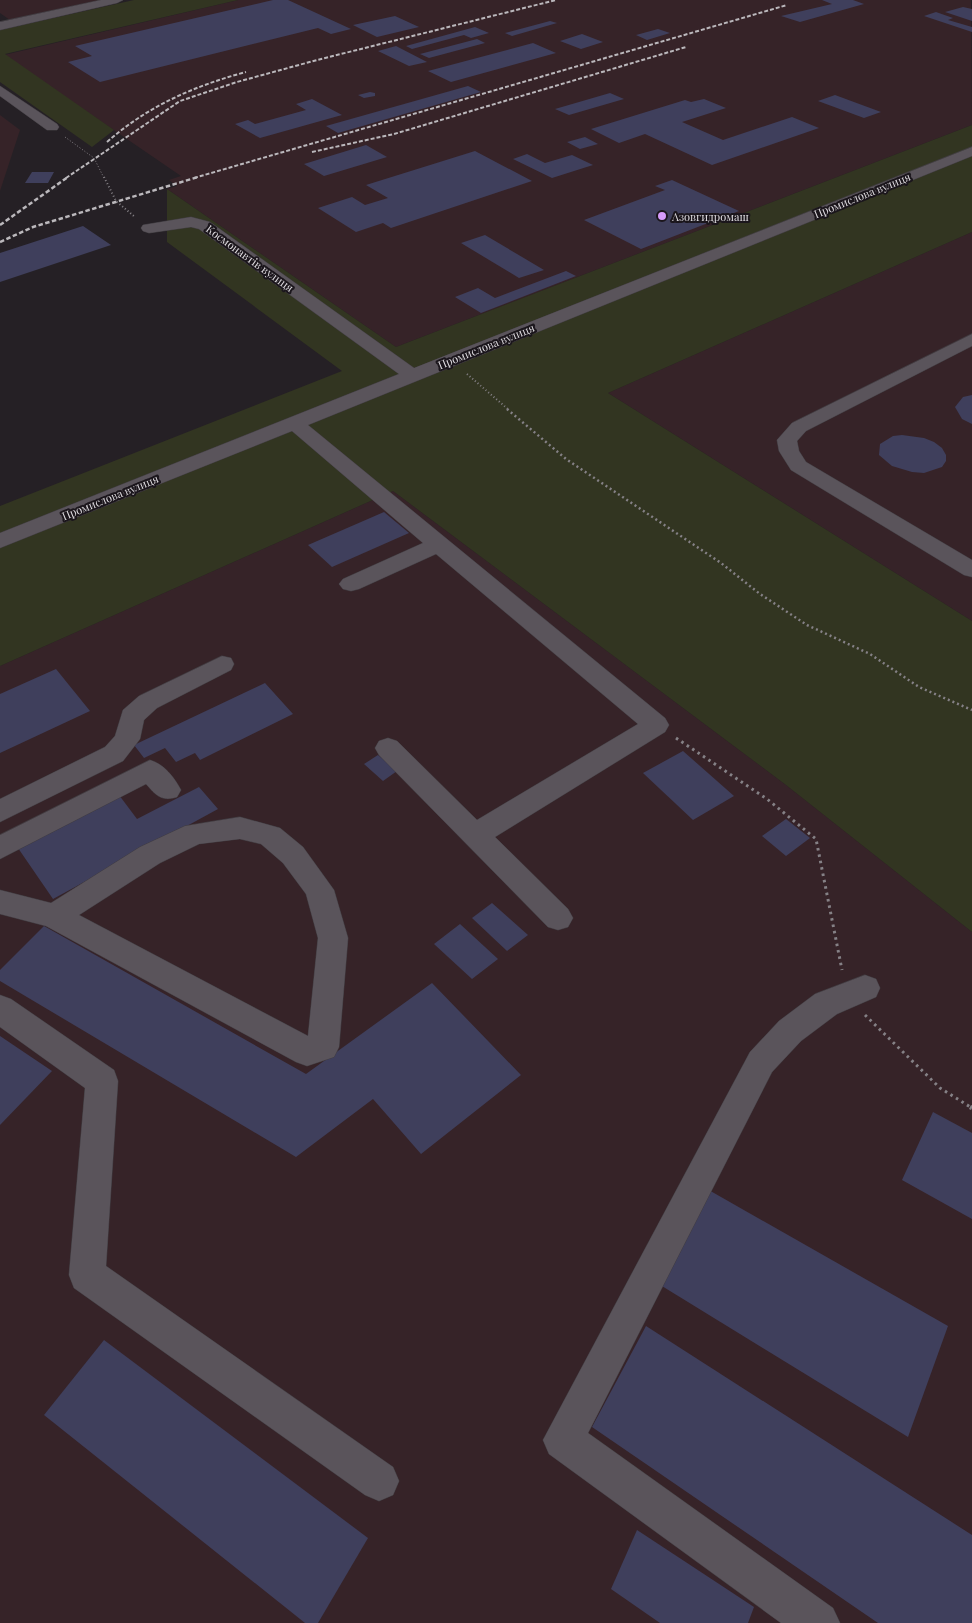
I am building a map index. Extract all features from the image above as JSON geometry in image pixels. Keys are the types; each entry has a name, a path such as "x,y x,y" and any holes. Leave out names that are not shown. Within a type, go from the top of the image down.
{"street":[{"path":"0,26 117,0"},
{"path":"0,90 52,127"},
{"name":"Промислова вулиця","path":"0,541 972,151"},
{"name":"Космонавтів вулиця","path":"149,228 191,222 204,225 412,376"},
{"path":"972,339 799,427 787,440 789,451 798,466 972,570"},
{"path":"294,423 656,725 475,835"},
{"path":"351,584 439,544"},
{"path":"0,811 114,754 127,739 132,716 148,702 222,664"},
{"path":"388,748 558,918"},
{"path":"0,848 150,770 168,790"},
{"path":"0,902 54,916 307,1052 323,1047 333,938 319,890 293,855 270,836 240,828 195,834 150,855 54,916"},
{"path":"818,1623 563,1440 761,1062 790,1031 826,1004 855,992"},
{"path":"0,1009 102,1081 87,1275 379,1482"}],"path":[{"path":"52,127 94,158 116,201 149,228"},
{"path":"452,360 488,394 566,460 721,564 760,594 807,625 870,654 919,687 956,701 972,710"},
{"path":"656,725 767,799 816,839 855,992 940,1088 972,1108"}],"shaded area":[{"path":"0,0 101,0 10,20 0,13"},
{"path":"238,0 971,0 972,125 396,347 167,189 177,186 169,180 181,176 4,55"},
{"path":"0,115 20,130 0,191"},
{"path":"972,232 972,621 608,393"},
{"path":"393,491 786,785 972,932 972,1623 0,1623 0,666"}],"green space":[{"path":"134,0 238,0 5,54 114,130 92,147 0,82 0,30"},
{"path":"972,125 972,232 608,393 972,621 972,932 786,785 393,491 0,666 0,506 342,371 167,242 167,189 396,347"}],"building":[{"path":"273,0 288,0 351,29 331,34 318,28 100,82 68,62 92,56 75,46"},
{"path":"822,0 853,0 864,4 800,22 781,16 832,4"},
{"path":"963,7 972,9 972,21 945,12"},
{"path":"936,12 953,18 948,20 972,27 972,32 924,16"},
{"path":"395,16 419,27 377,37 353,25"},
{"path":"550,21 557,23 512,36 505,33"},
{"path":"475,27 489,33 471,38 464,35 412,49 406,46"},
{"path":"658,29 670,33 647,40 636,35"},
{"path":"582,34 603,42 581,49 560,41"},
{"path":"477,39 485,43 429,58 420,54"},
{"path":"533,43 556,53 451,82 428,71"},
{"path":"396,46 427,62 409,66 378,51"},
{"path":"468,86 481,92 338,133 326,126"},
{"path":"370,92 375,93 375,96 364,98 358,95"},
{"path":"610,93 624,99 569,115 555,109"},
{"path":"835,95 881,112 864,118 818,101"},
{"path":"312,99 342,115 260,138 235,124 248,120 255,124 306,110 296,104"},
{"path":"704,99 726,108 682,122 723,140 792,117 819,128 712,165 645,134 619,143 591,129 685,100 691,102"},
{"path":"585,137 598,144 580,149 567,142"},
{"path":"366,145 387,157 324,176 304,164"},
{"path":"475,151 532,181 391,228 383,223 356,232 318,208 352,197 365,205 388,198 366,185"},
{"path":"527,154 545,163 572,155 593,165 552,178 513,159"},
{"path":"32,172 54,172 48,183 25,183"},
{"name":"Азовгидромаш","path":"672,180 739,211 641,249 584,220 665,190 655,186"},
{"path":"83,226 111,245 0,282 0,253"},
{"path":"485,235 544,270 519,278 461,243"},
{"path":"566,271 576,276 481,313 455,297 478,288 495,298"},
{"path":"972,395 972,424 962,419 955,407 963,397"},
{"path":"902,435 924,438 942,448 946,455 946,461 942,467 924,473 912,472 892,466 879,455 880,444 893,436"},
{"path":"384,512 409,533 332,567 308,545"},
{"path":"56,669 90,711 0,753 0,694"},
{"path":"265,683 293,714 200,760 195,753 176,762 165,748 144,758 134,745"},
{"path":"683,751 734,796 693,820 643,773"},
{"path":"378,755 397,771 383,781 364,764"},
{"path":"199,787 218,809 53,899 18,848 119,795 137,819"},
{"path":"786,819 810,838 786,856 762,836"},
{"path":"492,903 528,935 507,951 472,918"},
{"path":"460,924 498,959 472,979 434,944"},
{"path":"44,926 306,1074 432,983 521,1075 421,1154 373,1099 296,1157 0,981 0,970"},
{"path":"0,1036 52,1071 0,1125"},
{"path":"933,1112 972,1133 972,1219 902,1180"},
{"path":"707,1189 948,1326 908,1437 657,1283"},
{"path":"646,1326 972,1535 972,1623 878,1623 592,1427"},
{"path":"104,1340 368,1538 318,1623 305,1623 44,1415"},
{"path":"637,1530 754,1607 748,1623 660,1623 611,1589"}],"railway":[{"path":"66,178 180,101 237,82 317,60 556,0"},
{"path":"194,178 787,5"},
{"path":"312,152 394,134 686,47"},
{"path":"107,142 139,118 172,99 208,84 246,72"},
{"path":"0,225 68,177"},
{"path":"0,242 33,227 198,177"}],"place":[{"name":"Азовгидромаш","path":"662,216"}]}
